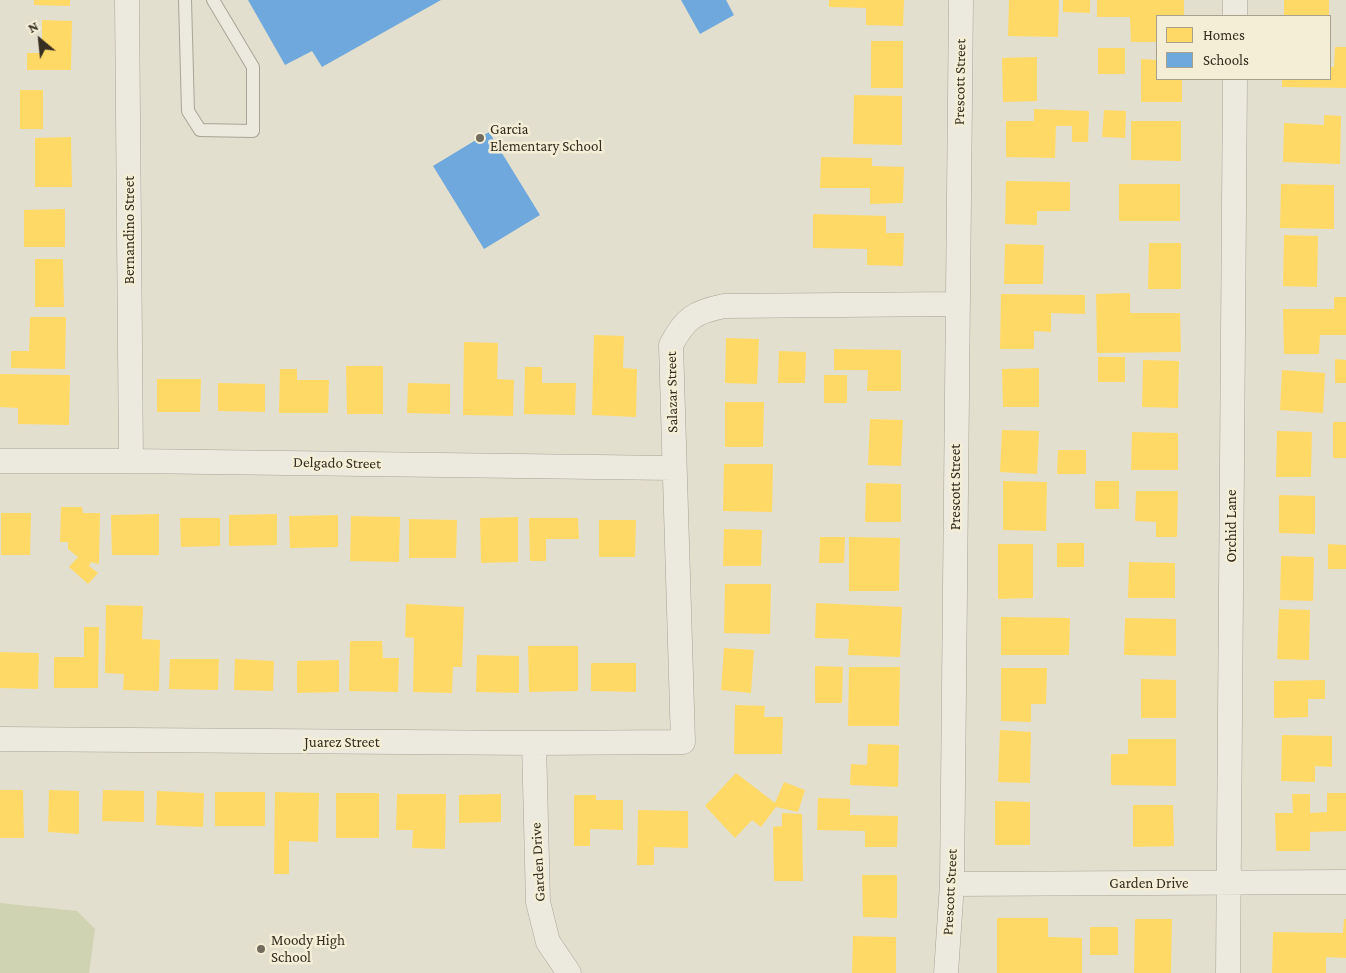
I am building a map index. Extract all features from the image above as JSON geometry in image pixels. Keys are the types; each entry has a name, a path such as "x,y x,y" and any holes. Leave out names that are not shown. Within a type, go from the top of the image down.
{"street":[{"name":"Bernandino Street","path":"127,0 130,461"},
{"name":"Prescott Street","path":"946,973 952,884 956,304 961,0"},
{"path":"1235,0 1235,15"},
{"name":"Orchid Lane","path":"1228,973 1235,80"},
{"name":"Salazar Street","path":"683,742 673,468 671,345 682,325 702,311 724,306 956,304"},
{"name":"Delgado Street","path":"0,461 673,468"},
{"name":"Juarez Street","path":"0,740 683,742"},
{"name":"Garden Drive","path":"534,743 538,902 548,942 569,973"},
{"name":"Garden Drive","path":"952,884 1346,882"}],"lane":[{"path":"185,0 188,111 200,130 254,131 253,67 213,0"}],"green space":[{"path":"0,903 77,911 95,929 89,973 0,973"}],"building: Homes":[{"path":"34,0 70,0 70,6 34,5"},
{"path":"829,0 904,0 903,26 866,25 866,8 829,7"},
{"path":"1009,0 1059,0 1058,37 1008,36"},
{"path":"1063,0 1090,0 1090,13 1063,12"},
{"path":"1097,0 1184,0 1184,15 1156,15 1156,42 1131,42 1130,17 1097,17"},
{"path":"1284,0 1329,0 1329,15 1284,15"},
{"path":"42,20 72,21 71,70 27,70 27,53 42,53"},
{"path":"871,41 903,41 903,88 871,88"},
{"path":"1335,47 1346,47 1346,88 1282,87 1282,80 1331,80 1331,67 1334,67"},
{"path":"1098,48 1125,48 1125,74 1098,74"},
{"path":"1037,57 1037,101 1003,102 1002,58"},
{"path":"1141,59 1156,60 1156,80 1182,80 1182,102 1141,102"},
{"path":"20,90 43,90 43,129 20,129"},
{"path":"854,95 902,96 902,145 853,144"},
{"path":"1034,109 1089,111 1088,142 1072,142 1072,126 1056,126 1055,158 1006,157 1006,121 1034,121"},
{"path":"1104,110 1126,111 1125,138 1102,137"},
{"path":"1324,115 1341,116 1340,164 1283,162 1284,123 1324,125"},
{"path":"1131,121 1181,121 1181,161 1131,160"},
{"path":"71,137 72,187 35,187 35,138"},
{"path":"821,157 872,158 872,166 904,167 903,203 870,204 870,188 820,188"},
{"path":"1006,181 1070,182 1070,211 1037,211 1037,225 1005,224"},
{"path":"1119,184 1180,184 1180,221 1119,221"},
{"path":"1281,184 1334,185 1334,229 1280,228"},
{"path":"65,209 65,247 24,247 24,210"},
{"path":"813,214 886,216 886,233 904,233 903,266 867,265 867,249 813,248"},
{"path":"1284,235 1318,236 1317,287 1283,286"},
{"path":"1149,243 1181,243 1181,289 1148,289"},
{"path":"1005,244 1044,245 1043,284 1004,284"},
{"path":"35,259 63,259 64,307 35,307"},
{"path":"1130,293 1130,313 1180,313 1181,352 1097,353 1096,294"},
{"path":"1001,294 1085,295 1085,314 1051,313 1051,332 1034,331 1034,349 1000,349"},
{"path":"1334,297 1346,297 1346,335 1320,335 1319,354 1284,354 1283,309 1334,309"},
{"path":"30,317 66,317 65,369 11,368 11,351 29,351"},
{"path":"594,335 624,336 623,368 637,369 636,417 592,415"},
{"path":"726,338 759,339 757,384 725,383"},
{"path":"464,342 498,343 497,379 514,380 513,416 463,415"},
{"path":"834,349 901,350 901,391 867,391 868,370 834,370"},
{"path":"779,351 806,352 805,383 778,383"},
{"path":"1098,357 1125,357 1125,382 1098,382"},
{"path":"1335,359 1346,360 1346,383 1335,383"},
{"path":"1143,360 1179,361 1178,408 1142,407"},
{"path":"346,366 383,366 383,414 347,414"},
{"path":"525,367 542,367 542,383 576,383 575,415 524,414"},
{"path":"1039,368 1039,407 1003,407 1002,369"},
{"path":"280,369 297,369 297,380 329,380 328,413 279,413"},
{"path":"1282,370 1325,373 1323,413 1280,410"},
{"path":"0,374 70,375 69,425 18,424 18,408 0,407"},
{"path":"824,375 847,375 847,403 824,403"},
{"path":"157,379 201,379 200,412 157,412"},
{"path":"218,383 265,384 265,412 218,411"},
{"path":"408,383 450,384 450,414 407,413"},
{"path":"725,402 764,402 763,447 725,447"},
{"path":"870,419 903,420 901,466 868,465"},
{"path":"1333,422 1346,422 1346,458 1333,458"},
{"path":"1002,430 1039,431 1037,474 1000,472"},
{"path":"1277,431 1312,432 1311,477 1276,477"},
{"path":"1132,432 1178,433 1178,470 1131,470"},
{"path":"1058,450 1086,450 1086,474 1057,474"},
{"path":"724,464 773,464 772,512 723,511"},
{"path":"1003,481 1047,482 1046,531 1003,530"},
{"path":"1095,481 1119,481 1119,509 1095,509"},
{"path":"866,483 901,484 901,522 865,522"},
{"path":"1136,491 1178,491 1177,537 1156,537 1156,522 1135,521"},
{"path":"1279,495 1315,496 1315,534 1279,533"},
{"path":"61,507 82,507 83,513 100,513 99,564 91,562 89,566 98,573 88,584 69,567 78,557 68,549 68,542 60,542"},
{"path":"1,513 31,513 30,555 1,555"},
{"path":"159,514 159,555 112,555 111,515"},
{"path":"277,514 277,545 229,546 229,515"},
{"path":"338,515 338,547 290,548 289,516"},
{"path":"351,516 400,517 399,562 350,561"},
{"path":"518,517 518,562 481,563 480,518"},
{"path":"180,518 220,518 220,546 181,547"},
{"path":"529,518 578,518 579,539 546,539 546,561 530,561"},
{"path":"409,519 457,520 456,558 409,558"},
{"path":"599,520 636,520 635,557 599,557"},
{"path":"724,529 762,530 761,566 723,566"},
{"path":"820,537 845,537 844,563 819,563"},
{"path":"849,537 900,538 899,591 849,591"},
{"path":"1057,543 1084,543 1084,567 1057,567"},
{"path":"998,544 1033,544 1033,598 998,599"},
{"path":"1328,544 1346,545 1346,569 1328,569"},
{"path":"1281,556 1314,557 1313,601 1280,600"},
{"path":"1129,562 1175,563 1175,598 1128,598"},
{"path":"725,584 771,584 770,634 724,633"},
{"path":"816,603 902,607 900,657 848,655 849,639 815,638"},
{"path":"406,604 464,607 462,667 453,667 452,693 413,692 414,638 405,637"},
{"path":"106,605 143,606 142,639 160,640 159,691 123,690 124,674 105,673"},
{"path":"1279,609 1310,610 1309,660 1277,659"},
{"path":"1001,617 1070,618 1069,655 1001,655"},
{"path":"1125,618 1176,619 1176,656 1124,655"},
{"path":"84,627 99,627 98,688 54,688 54,657 84,657"},
{"path":"350,641 382,641 383,658 399,658 398,692 349,691"},
{"path":"528,646 578,646 578,691 529,692"},
{"path":"724,648 754,650 751,693 721,690"},
{"path":"0,652 39,653 38,689 0,688"},
{"path":"477,655 519,656 519,693 476,692"},
{"path":"170,659 219,659 218,690 169,689"},
{"path":"235,659 274,661 273,691 234,690"},
{"path":"339,660 339,692 297,693 297,661"},
{"path":"591,663 636,663 636,692 591,691"},
{"path":"815,666 843,667 842,703 815,703"},
{"path":"849,667 900,667 899,726 848,726"},
{"path":"1001,668 1047,668 1046,704 1031,704 1031,722 1001,721"},
{"path":"1141,679 1176,680 1176,718 1141,718"},
{"path":"1325,680 1325,699 1308,699 1308,717 1274,718 1274,681"},
{"path":"735,705 765,706 764,717 783,717 782,754 734,754"},
{"path":"1000,730 1031,732 1030,783 998,782"},
{"path":"1282,735 1332,736 1332,767 1315,766 1315,782 1281,781"},
{"path":"1128,739 1176,739 1176,786 1111,785 1111,754 1128,754"},
{"path":"868,744 899,745 898,787 850,785 851,764 867,765"},
{"path":"736,773 775,803 784,782 805,790 798,812 776,807 761,827 752,820 735,838 705,806"},
{"path":"0,790 23,790 24,838 0,838"},
{"path":"49,790 79,791 79,834 48,832"},
{"path":"103,790 144,791 144,822 102,821"},
{"path":"157,791 204,793 203,827 156,825"},
{"path":"215,792 265,792 265,826 215,826"},
{"path":"275,792 319,793 318,842 289,841 289,874 274,874"},
{"path":"336,793 379,793 379,838 336,838"},
{"path":"1327,793 1346,793 1346,831 1310,832 1310,851 1276,851 1275,813 1293,813 1292,794 1310,794 1310,813 1327,812"},
{"path":"397,794 446,794 445,849 412,848 413,830 396,830"},
{"path":"501,794 501,822 459,823 459,795"},
{"path":"574,795 596,795 596,800 623,800 623,830 590,829 590,846 574,846"},
{"path":"818,798 850,799 850,815 898,816 897,847 865,847 865,831 817,830"},
{"path":"995,801 1030,802 1030,845 995,845"},
{"path":"1133,805 1173,805 1174,846 1133,847"},
{"path":"638,810 688,811 688,848 654,847 654,865 637,865"},
{"path":"782,813 802,814 803,881 774,881 773,827 782,826"},
{"path":"862,875 897,875 897,918 863,917"},
{"path":"997,918 1048,918 1048,937 1082,938 1082,973 997,973"},
{"path":"1135,919 1172,919 1171,973 1134,973"},
{"path":"1344,919 1346,919 1346,958 1326,957 1326,973 1272,973 1273,932 1343,933"},
{"path":"1090,927 1118,927 1118,955 1090,955"},
{"path":"853,936 896,937 896,973 852,973"}],"building: Schools":[{"path":"248,0 441,0 322,67 312,51 285,65"},
{"path":"681,0 726,0 734,15 700,34"},
{"path":"489,132 540,215 484,249 433,166"}],"place":[{"name":"Garcia Elementary School","path":"480,138"},
{"name":"Moody High School","path":"261,949"}]}
